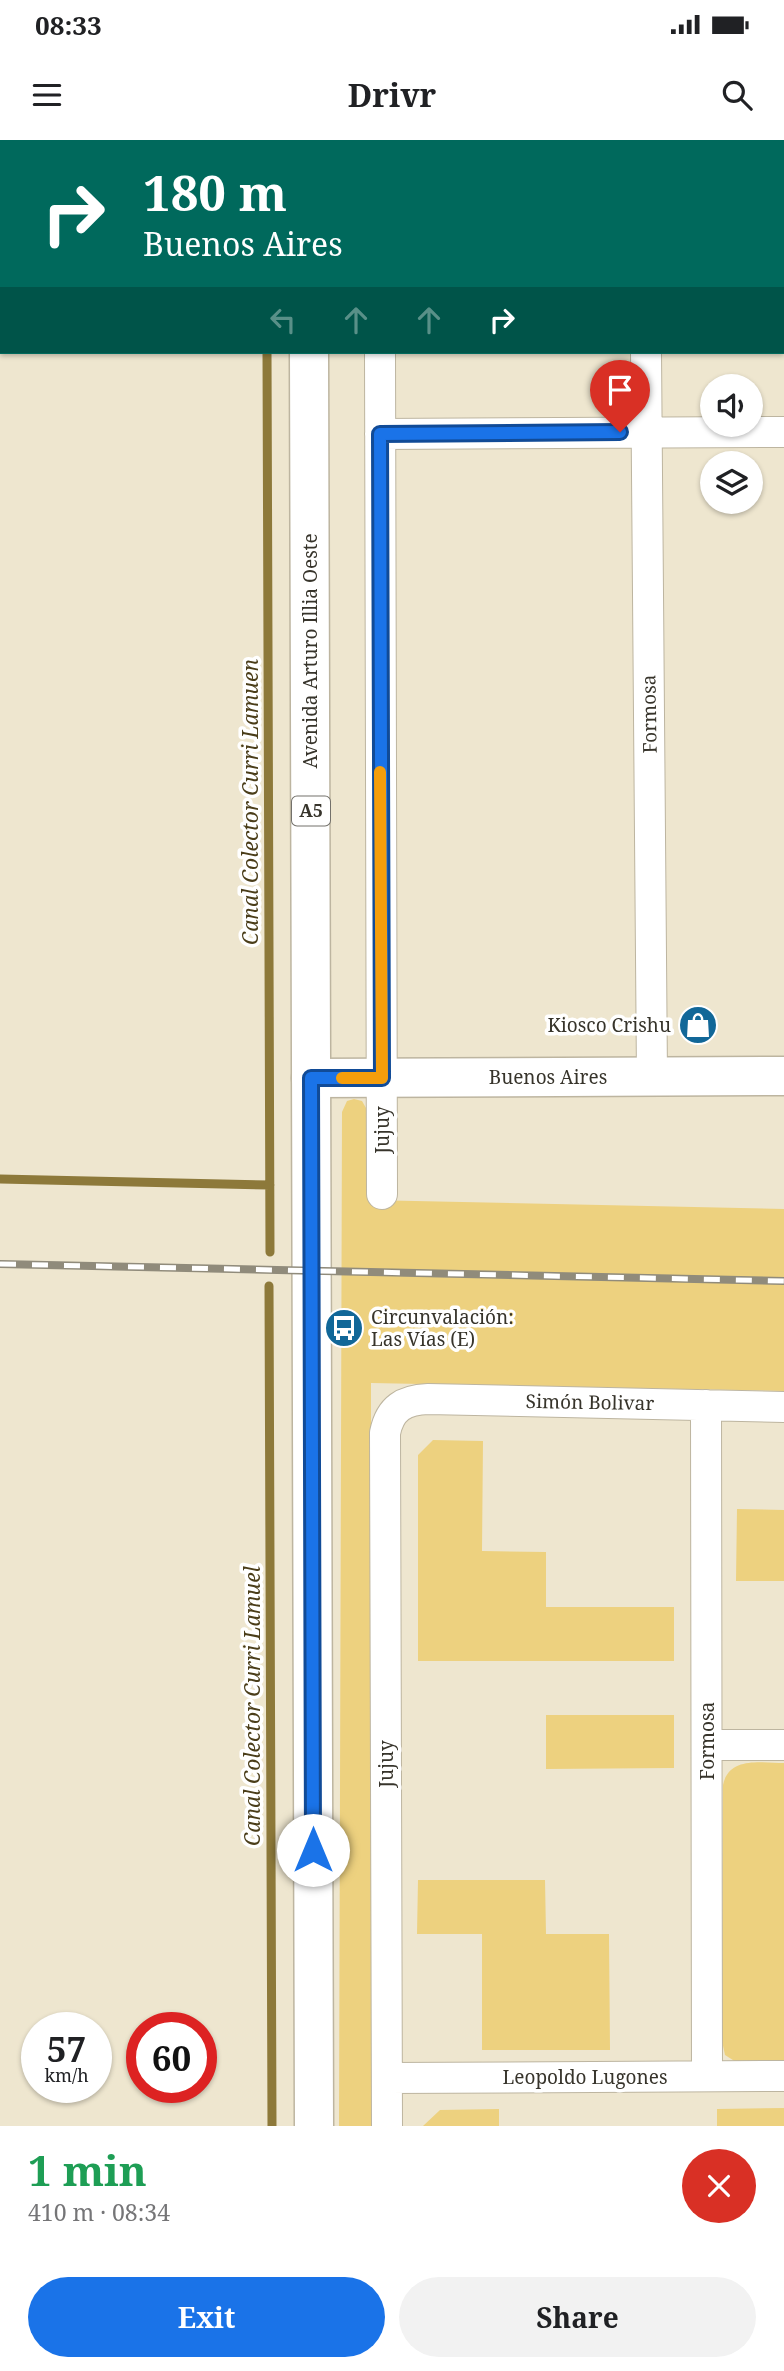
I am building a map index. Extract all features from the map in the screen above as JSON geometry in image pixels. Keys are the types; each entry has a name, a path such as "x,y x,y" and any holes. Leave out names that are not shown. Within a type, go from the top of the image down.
{"main road":[{"name":"Avenida Arturo Illia Oeste","path":"309,354 314,2126"},
{"name":"Buenos Aires","path":"311,1078 784,1076"}],"street":[{"name":"Jujuy","path":"380,354 382,1194"},
{"name":"Formosa","path":"646,354 652,1077"},
{"path":"380,434 784,432"},
{"name":"Simón Bolivar","path":"398,1406 428,1399 784,1407"},
{"name":"Formosa","path":"706,1405 707,2077"},
{"name":"Jujuy","path":"387,2126 385,1433 387,1423 398,1406"},
{"path":"707,1745 784,1745"},
{"name":"Leopoldo Lugones","path":"387,2078 784,2076"}],"shaded area":[{"path":"347,1101 362,1101 366,1108 367,1200 784,1209 784,1391 371,1383 371,2126 339,2126 342,1112"},
{"path":"433,1440 483,1441 482,1551 546,1552 546,1607 674,1607 674,1661 418,1661 418,1455"},
{"path":"737,1509 784,1510 784,1581 736,1581"},
{"path":"546,1715 674,1715 674,1768 546,1769"},
{"path":"756,1762 784,1763 784,2062 736,2062 725,2055 722,2041 723,1785 726,1776 739,1765"},
{"path":"418,1880 545,1880 546,1934 609,1934 610,2050 482,2050 482,1934 417,1934"},
{"path":"784,2108 784,2126 717,2126 717,2109"},
{"path":"499,2109 499,2126 423,2126 440,2110"}],"waterway":[{"name":"Canal Colector Curri Lamuen","path":"267,354 270,1252"},
{"path":"0,1179 270,1185"},
{"name":"Canal Colector Curri Lamuel","path":"269,1286 272,2126"}],"railway":[{"path":"0,1264 784,1281"}],"slow traffic":[{"path":"342,1078 382,1078 380,772"}],"place":[{"name":"Kiosco Crishu","path":"698,1025"},
{"name":"Circunvalación: Las Vías (E)","path":"344,1328"}],"route":[{"path":"313,1850 311,1078 382,1078 380,434 620,432"}]}
